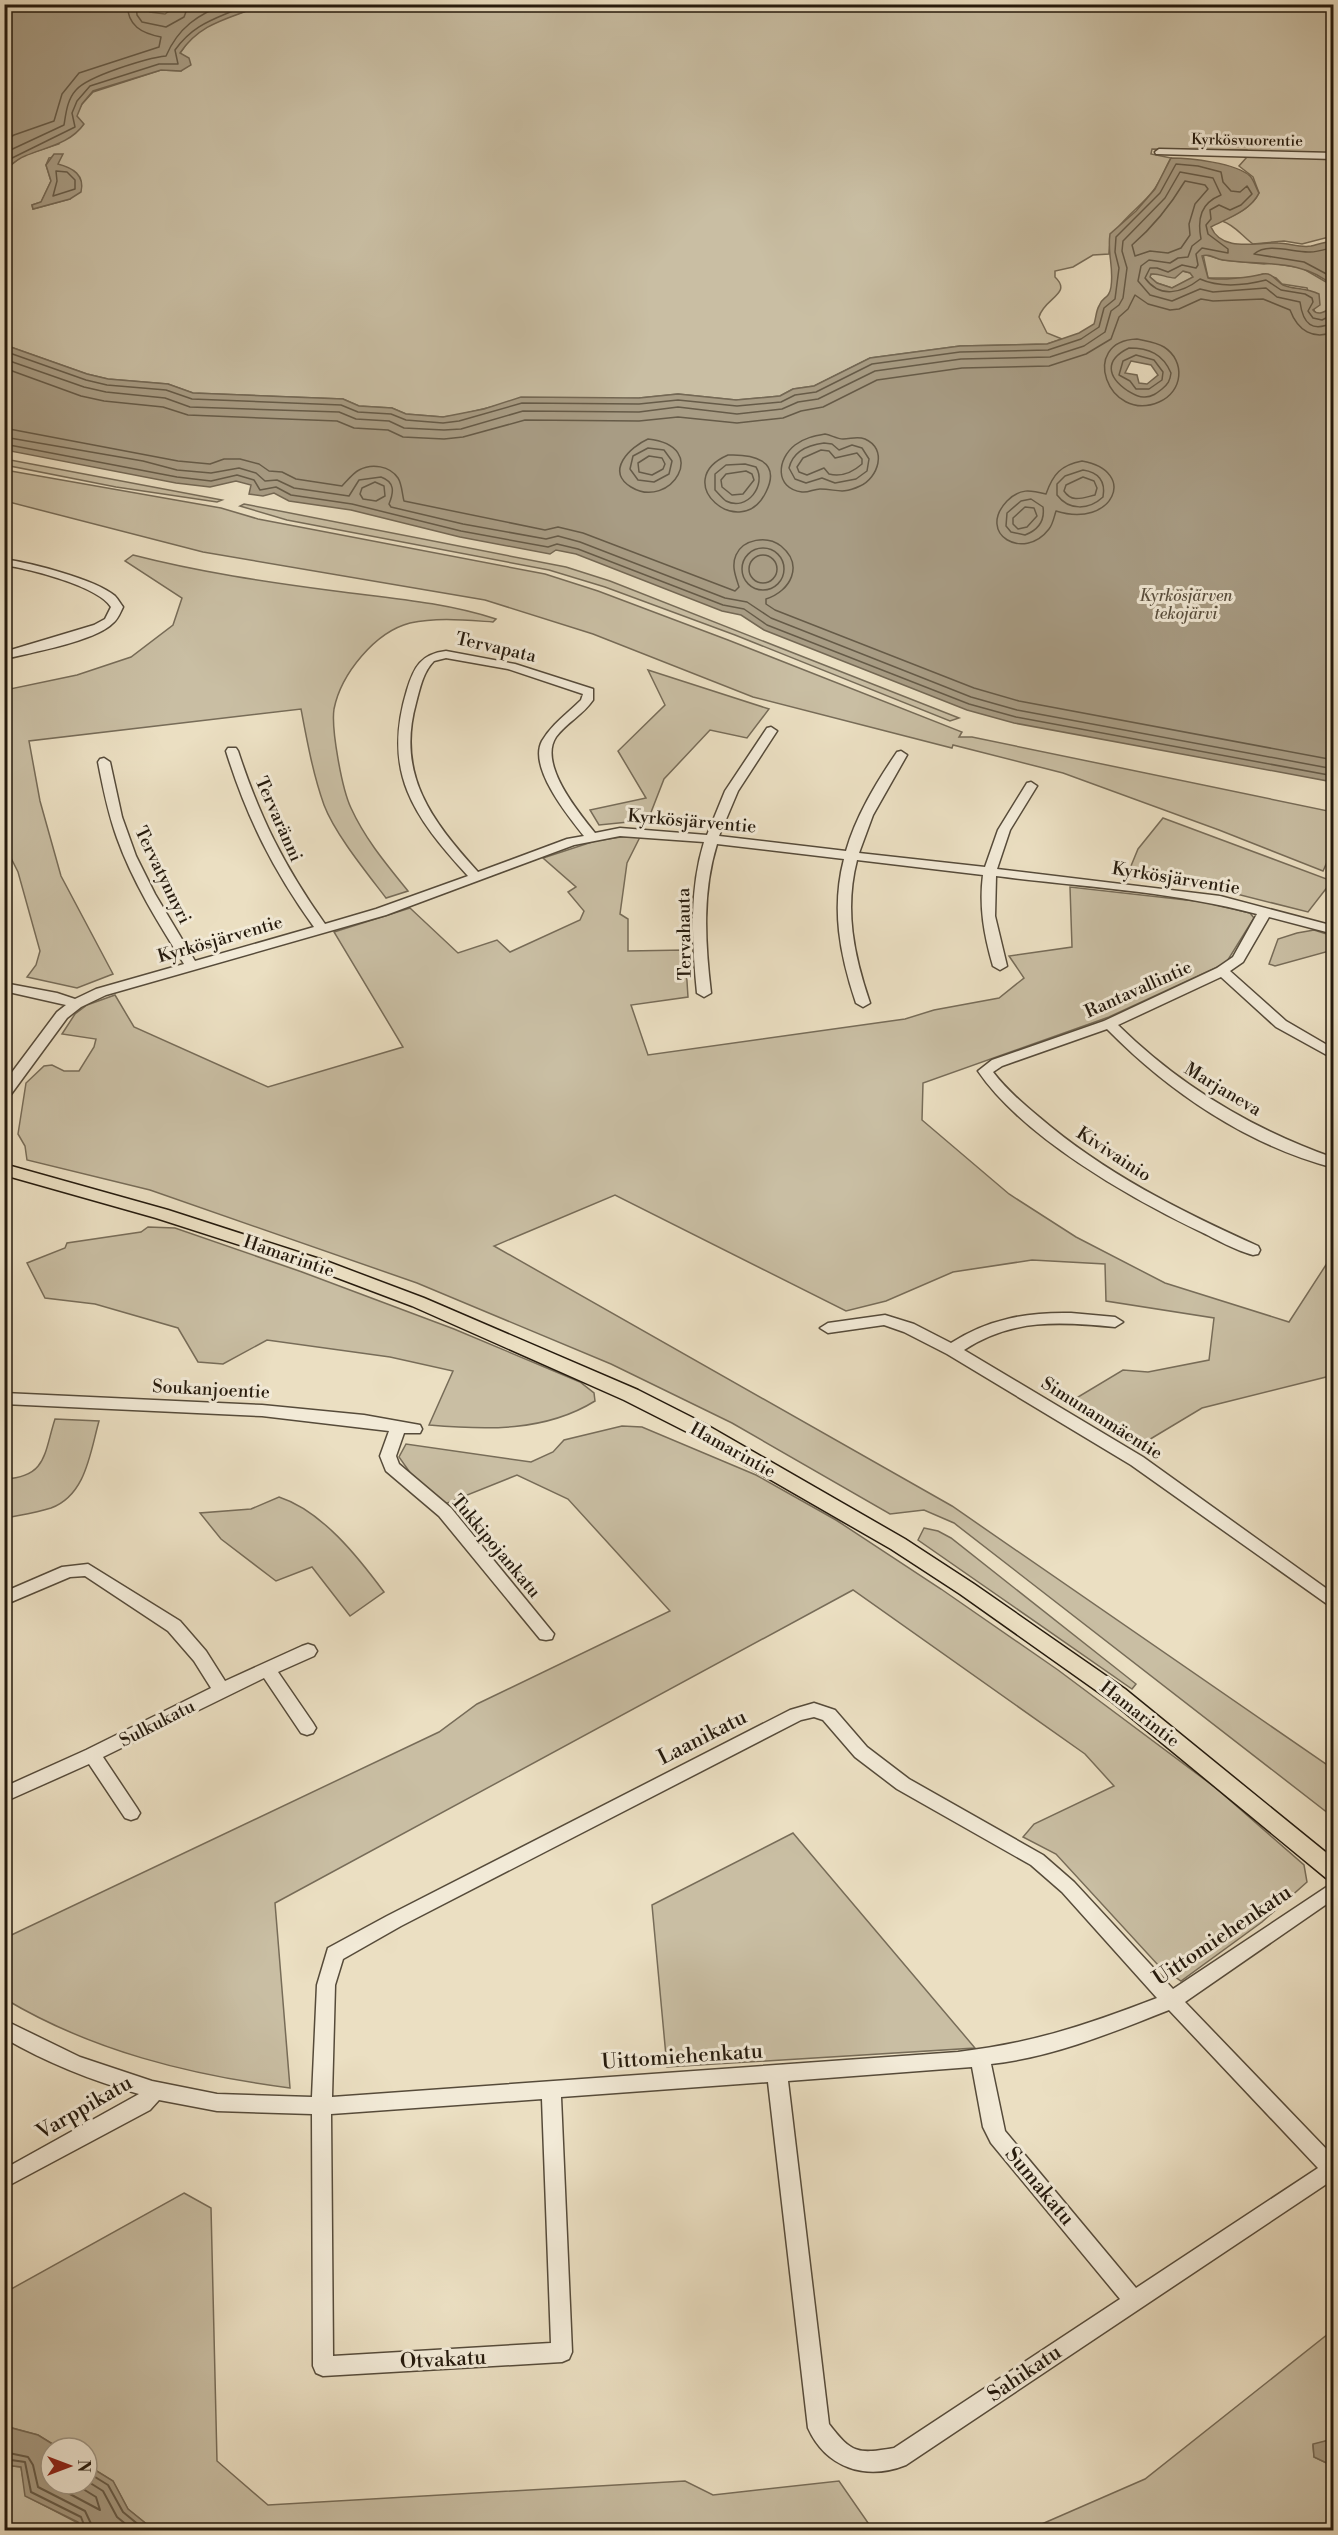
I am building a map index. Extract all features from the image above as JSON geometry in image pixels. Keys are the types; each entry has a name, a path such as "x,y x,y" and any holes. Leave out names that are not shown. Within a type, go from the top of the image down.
{"main road":[{"name":"Hamarintie","path":"4,1169 50,1184 162,1214 320,1265 418,1302 632,1395 698,1429 898,1544 967,1589 1118,1695 1334,1872"},
{"name":"Hamarintie","path":"4,1182 50,1184"}],"street":[{"name":"Kyrkösvuorentie","path":"1159,152 1334,156"},
{"path":"4,562 102,593 112,599 117,607 115,614 107,623 91,630 4,656"},
{"name":"Tervapata","path":"475,876 429,823 416,801 402,754 406,707 424,668 429,659 434,656 454,654 498,663 589,692 587,701 555,732 547,745 545,759 562,794 591,836"},
{"name":"Tervahauta","path":"704,993 699,957 699,895 703,864 727,799 771,731"},
{"name":"Tervaränni","path":"232,751 248,802 265,841 288,881 321,928"},
{"path":"863,1003 854,980 844,932 844,888 850,855 870,804 901,755"},
{"name":"Tervatynnyri","path":"104,762 116,817 131,859 190,965"},
{"path":"1000,966 991,939 986,892 996,848 1009,819 1031,786"},
{"name":"Kyrkösjärventie","path":"4,1094 62,1015 76,1004 101,992 399,906 475,876 591,836 642,832 1186,895 1334,930"},
{"name":"Rantavallintie","path":"997,1063 1109,1024 1222,971 1238,959 1265,912"},
{"path":"1222,971 1281,1024 1334,1055"},
{"path":"4,987 57,997 76,1004"},
{"name":"Marjaneva","path":"1109,1024 1169,1079 1209,1106 1259,1133 1301,1152 1334,1163"},
{"name":"Kivivainio","path":"997,1063 986,1071 991,1080 1038,1124 1069,1149 1170,1211 1253,1250"},
{"path":"952,1350 978,1332 1010,1322 1055,1317 1115,1322"},
{"name":"Simunanmäentie","path":"828,1328 885,1320 909,1328 952,1350 1137,1461 1334,1603"},
{"name":"Soukanjoentie","path":"4,1398 313,1414 369,1420 406,1427"},
{"name":"Tukkipojankatu","path":"406,1427 388,1456 392,1467 445,1512 546,1634"},
{"path":"4,1599 68,1571 88,1570 174,1626 200,1656 222,1690"},
{"name":"Sulkukatu","path":"4,1794 92,1755 222,1690 308,1651"},
{"path":"268,1671 307,1728"},
{"name":"Laanikatu","path":"322,2106 326,1985 335,1954 394,1921 785,1720 814,1710 829,1715 861,1752 903,1784 1037,1860 1068,1887 1171,2001"},
{"path":"92,1755 131,1813"},
{"name":"Uittomiehenkatu","path":"4,2028 22,2039 89,2068 155,2091 204,2101 263,2105 322,2106 777,2074 980,2057 1008,2054 1089,2034 1171,2001 1334,1889"},
{"name":"Sahikatu","path":"777,2074 819,2428 838,2453 867,2463 898,2458 1133,2299 1333,2169 1171,2001"},
{"name":"Sumakatu","path":"980,2057 993,2127 998,2137 1133,2299"},
{"name":"Otvakatu","path":"322,2106 323,2366 562,2352 551,2090"},
{"name":"Varppikatu","path":"4,2180 143,2104 155,2091"}],"shaded area":[{"path":"262,5 1333,5 1333,236 1302,244 1284,241 1253,244 1235,228 1222,221 1248,207 1259,193 1253,177 1239,166 1247,157 1247,150 1152,149 1151,154 1171,158 1153,191 1113,235 1109,254 1093,255 1073,267 1055,271 1055,277 1061,288 1039,317 1047,333 1062,339 1047,344 960,346 870,358 814,386 793,389 780,396 736,400 678,394 499,405 443,417 406,414 392,408 359,406 343,399 193,393 168,384 108,379 87,374 5,345 5,170 22,156 59,144 82,104 93,92 161,70 181,71 180,53 195,34 219,21","holes":["61,156 57,164 70,199 33,209 32,205 41,202 51,181 46,165 49,158"]},
{"path":"1203,254 1223,260 1271,263 1302,268 1333,286 1333,307 1321,314 1315,313 1307,288 1282,284 1276,278 1263,274 1250,278 1208,278"},
{"path":"1182,271 1191,273 1194,277 1172,288 1157,283 1150,277 1151,274"},
{"path":"4,459 222,500 217,502 116,487 5,465"},
{"path":"5,470 221,508 258,519 545,574 598,591 728,640 962,732 959,737 972,737 1333,812 1333,849 1323,871 1063,773 953,745 952,748 753,697 593,634 485,600 203,552 5,501"},
{"path":"244,504 566,567 610,581 959,718 950,721 735,635 605,587 549,570 287,520 240,506"},
{"path":"133,555 183,567 258,580 436,605 496,619 493,622 430,620 397,628 384,635 362,656 344,682 338,696 334,709 334,730 344,787 351,808 370,841 408,891 386,898 352,853 324,805 313,769 301,709 29,741 40,801 61,876 113,974 77,988 27,977 36,965 40,951 18,872 5,846 5,690 77,675 131,657 173,625 182,598 125,561"},
{"path":"648,670 769,709 747,738 710,730 664,779 648,820 599,825 590,810 646,798 618,751 665,705"},
{"path":"1163,818 1332,881 1308,912 1217,889 1126,878 1138,849"},
{"path":"640,837 627,863 620,914 628,919 628,951 685,950 688,997 631,1005 648,1055 905,1019 934,1010 999,998 1024,978 1009,956 1072,947 1070,887 1204,902 1250,913 1254,918 1226,963 1109,1017 923,1083 922,1120 1009,1194 1076,1237 1165,1283 1289,1322 1333,1254 1333,1370 1326,1377 1202,1408 1137,1447 1106,1425 1068,1403 1123,1370 1148,1372 1209,1360 1214,1318 1106,1301 1105,1264 1032,1260 953,1272 886,1301 846,1311 615,1195 494,1246 952,1506 1333,1769 1333,1817 954,1523 924,1510 890,1514 732,1423 611,1364 417,1283 150,1190 27,1160 25,1146 18,1134 26,1083 44,1066 52,1065 64,1071 79,1071 94,1047 96,1039 62,1034 75,1014 87,1005 115,995 134,1027 268,1087 403,1047 334,932 410,908 458,953 497,940 510,952 580,920 584,911 568,892 576,887 543,858 595,841"},
{"path":"1314,930 1333,936 1333,950 1275,966 1269,964 1278,939"},
{"path":"148,1227 175,1228 302,1272 454,1329 580,1382 594,1393 595,1401 556,1419 536,1424 493,1428 429,1425 453,1371 390,1357 267,1340 223,1364 198,1362 178,1328 95,1304 45,1298 27,1263 65,1248 67,1243 141,1232"},
{"path":"55,1419 99,1421 85,1472 72,1493 63,1502 34,1513 5,1518 5,1479 29,1474 42,1461"},
{"path":"622,1426 642,1427 756,1475 836,1520 941,1589 1058,1670 1216,1788 1304,1865 1307,1882 1262,1922 1181,1981 1158,1965 1056,1854 1023,1837 1034,1824 1114,1786 1085,1754 853,1590 275,1903 290,2088 179,2068 107,2047 38,2017 5,1999 5,1938 439,1732 477,1704 670,1611 568,1499 517,1475 445,1504 411,1474 399,1457 406,1444 531,1462 553,1452 564,1440"},
{"path":"279,1497 310,1513 324,1524 351,1550 384,1592 350,1616 312,1567 276,1581 221,1539 200,1513 251,1509"},
{"path":"924,1528 938,1531 951,1538 1136,1684 1132,1689 918,1540"},
{"path":"793,1833 975,2048 667,2067 652,1905"},
{"path":"184,2193 211,2208 217,2461 268,2505 685,2481 713,2495 839,2481 873,2530 154,2530 128,2509 113,2481 99,2472 99,2436 40,2436 5,2426 4,2293"},
{"path":"1333,2330 1333,2439 1313,2445 1314,2457 1333,2466 1333,2530 1028,2530 1145,2479"},
{"path":"4,2465 21,2467 26,2496 78,2523 81,2530 5,2530"}],"water":[{"path":"5,4 154,5 149,7 150,12 165,14 176,6 184,5 262,5 216,23 197,34 180,53 189,58 191,65 181,71 161,70 93,91 82,104 77,116 84,124 78,131 65,141 22,157 5,170"},
{"path":"54,154 63,154 58,164 77,173 81,181 81,192 70,199 33,209 32,205 41,202 51,181 46,165"},
{"name":"Kyrkösjärven tekojärvi","path":"1171,158 1201,160 1224,165 1243,171 1250,176 1259,193 1250,205 1211,227 1223,240 1241,244 1278,243 1299,246 1333,241 1333,286 1321,277 1295,267 1237,262 1202,256 1208,278 1227,279 1269,274 1283,285 1319,294 1320,305 1313,310 1315,312 1323,312 1333,307 1333,782 1014,723 967,710 764,630 741,615 722,611 576,554 556,550 550,554 460,537 351,510 289,501 274,493 263,496 249,494 251,485 236,481 210,487 176,483 5,450 5,345 87,374 108,379 168,384 193,393 343,399 359,406 392,408 406,414 443,417 484,409 521,397 639,398 678,394 736,400 780,396 793,389 814,386 870,358 960,346 1047,344 1079,333 1094,324 1100,303 1109,294 1111,287 1110,234 1136,211 1155,189","holes":["1183,271 1190,273 1193,277 1172,288 1157,283 1150,277 1154,274 1175,278","1131,361 1151,365 1158,375 1147,384 1139,383 1137,375 1125,373"]},
{"path":"4,2426 38,2435 39,2496 99,2496 99,2472 113,2481 128,2509 154,2530 81,2530 78,2522 25,2496 21,2467 5,2465"},
{"path":"1334,2439 1333,2466 1314,2457 1313,2444"}]}
